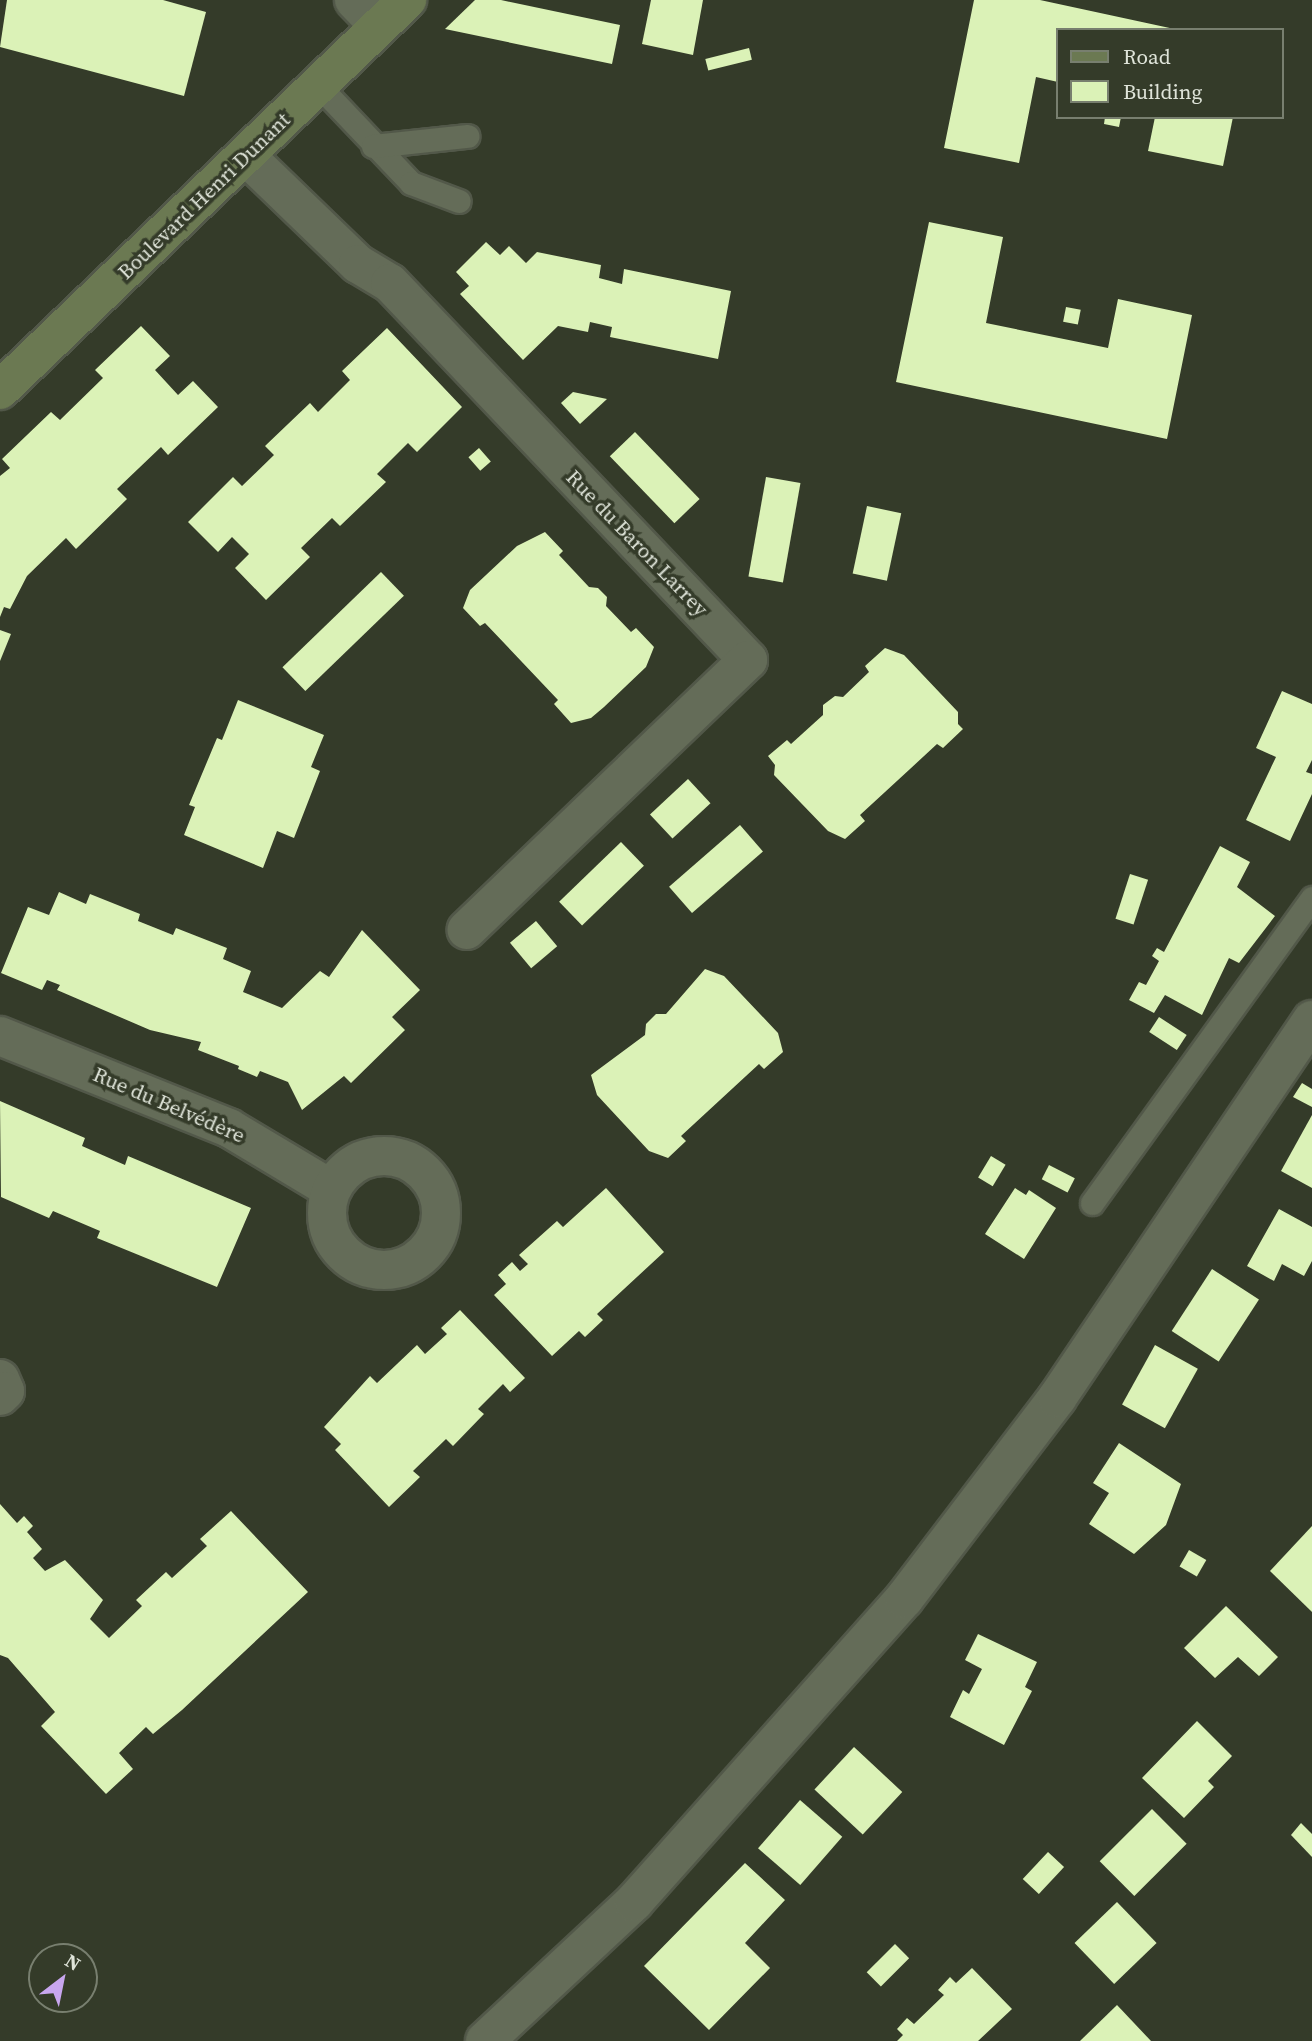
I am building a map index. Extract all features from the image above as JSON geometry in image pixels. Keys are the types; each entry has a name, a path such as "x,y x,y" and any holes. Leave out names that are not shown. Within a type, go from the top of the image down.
{"main road":[{"name":"Boulevard Henri Dunant","path":"0,390 319,86 366,13 407,0"}],"street":[{"name":"Rue du Baron Larrey","path":"246,156 358,264 390,283 748,660 466,930"},
{"path":"485,2041 634,1902 904,1599 1057,1398 1312,1020"},
{"name":"Rue du Belvédère","path":"0,1036 229,1128 331,1189"},
{"path":"0,1379 5,1391 0,1396"}],"lane":[{"path":"319,86 373,146 411,183 459,201"},
{"path":"373,146 467,136"},
{"path":"1092,1203 1312,898"}],"building":[{"path":"7,0 163,0 206,12 184,96 0,47"},
{"path":"475,0 501,0 620,25 612,64 445,29"},
{"path":"651,0 703,0 693,55 642,44"},
{"path":"974,0 1040,0 1170,28 1056,28 1056,82 1036,77 1019,163 944,148"},
{"path":"749,48 752,60 708,71 705,59"},
{"path":"1105,119 1121,119 1119,127 1104,124"},
{"path":"1155,119 1233,119 1223,166 1148,151"},
{"path":"929,222 1003,237 986,323 1108,348 1118,299 1192,315 1167,439 896,382"},
{"path":"486,242 500,255 509,246 526,263 537,252 601,265 599,278 622,284 624,269 731,291 718,359 610,337 612,327 590,322 588,332 558,326 523,360 460,294 469,286 456,272"},
{"path":"1066,307 1081,310 1078,325 1063,322"},
{"path":"141,326 170,356 155,370 178,395 193,381 218,407 168,455 161,447 117,489 127,499 76,549 66,538 27,576 10,609 4,607 0,617 0,476 10,468 2,459 51,412 60,420 103,378 95,370"},
{"path":"387,328 462,407 417,452 408,443 377,474 386,482 340,526 332,518 301,548 310,557 266,600 235,568 249,554 232,537 218,552 188,522 233,477 242,486 274,455 265,446 310,403 318,412 350,380 342,371"},
{"path":"573,392 607,399 580,424 561,403"},
{"path":"635,432 700,499 674,523 610,456"},
{"path":"479,448 491,462 480,471 468,457"},
{"path":"766,477 800,483 783,583 748,576"},
{"path":"867,506 901,513 887,581 853,573"},
{"path":"545,532 563,551 559,555 589,587 598,588 607,597 606,606 631,632 636,628 654,647 646,667 604,707 591,718 571,723 554,704 558,700 485,623 480,626 463,608 470,590 517,546"},
{"path":"381,572 404,596 305,691 282,667"},
{"path":"0,630 11,634 0,661"},
{"path":"885,648 904,655 958,712 958,724 963,729 943,748 937,744 860,815 865,821 845,839 828,831 774,775 775,765 768,756 787,740 791,744 823,715 823,705 835,696 843,697 869,672 865,666"},
{"path":"1282,691 1312,704 1312,760 1306,772 1312,774 1312,794 1290,841 1246,820 1276,757 1256,748"},
{"path":"238,700 324,735 311,767 320,771 294,838 277,831 263,868 184,835 195,807 189,805 217,738 222,740"},
{"path":"688,779 711,803 672,839 650,814"},
{"path":"740,825 763,851 692,913 669,887"},
{"path":"621,842 644,866 582,925 559,902"},
{"path":"1220,846 1250,862 1237,887 1275,916 1239,963 1229,958 1202,1015 1165,995 1154,1013 1129,1000 1139,982 1146,985 1159,961 1152,956 1157,948 1164,952"},
{"path":"1130,874 1148,880 1134,925 1115,919"},
{"path":"59,892 86,904 90,894 140,914 138,921 173,935 176,928 227,948 223,959 251,971 243,992 282,1008 320,971 329,977 362,930 420,990 392,1017 405,1030 351,1083 344,1076 302,1110 288,1082 260,1071 257,1077 238,1069 239,1066 198,1050 201,1042 150,1030 57,990 60,985 47,980 42,990 1,973 28,907 49,915"},
{"path":"536,921 557,946 531,968 510,943"},
{"path":"705,969 724,976 778,1033 783,1052 764,1069 759,1064 681,1136 686,1141 668,1158 649,1151 597,1095 591,1075 645,1035 646,1024 656,1014 666,1014"},
{"path":"1159,1017 1187,1035 1177,1050 1149,1032"},
{"path":"1302,1083 1312,1089 1312,1107 1293,1097"},
{"path":"0,1101 85,1138 82,1146 125,1165 128,1156 251,1208 217,1287 97,1238 100,1231 53,1211 49,1218 1,1197"},
{"path":"1312,1115 1312,1188 1281,1171"},
{"path":"991,1156 1006,1165 993,1186 978,1177"},
{"path":"1049,1165 1075,1178 1068,1192 1042,1179"},
{"path":"606,1188 664,1252 597,1314 603,1320 585,1337 579,1331 552,1356 494,1295 506,1284 498,1275 512,1262 520,1271 528,1264 519,1255 557,1221 563,1227"},
{"path":"1015,1188 1026,1195 1029,1190 1056,1208 1024,1259 985,1234"},
{"path":"1279,1209 1312,1227 1312,1261 1304,1276 1282,1264 1274,1281 1247,1266"},
{"path":"1212,1269 1259,1299 1219,1362 1172,1331"},
{"path":"460,1310 525,1378 510,1392 503,1384 478,1409 484,1414 453,1446 446,1439 413,1471 420,1477 389,1507 335,1450 341,1444 324,1427 370,1376 377,1383 417,1345 425,1354 447,1334 441,1328"},
{"path":"1155,1345 1198,1369 1165,1428 1122,1404"},
{"path":"1119,1443 1181,1484 1166,1525 1134,1554 1089,1524 1109,1493 1093,1483"},
{"path":"0,1504 17,1523 24,1516 33,1526 27,1532 42,1549 33,1558 45,1571 65,1560 103,1600 90,1619 109,1638 142,1606 136,1600 166,1572 172,1578 207,1546 200,1539 231,1511 308,1592 182,1710 153,1734 146,1727 119,1753 133,1769 106,1794 41,1726 55,1712 8,1658 0,1655"},
{"path":"1312,1526 1312,1612 1270,1571"},
{"path":"1189,1550 1206,1560 1197,1576 1180,1566"},
{"path":"1226,1606 1278,1657 1259,1676 1238,1657 1215,1678 1184,1648"},
{"path":"978,1634 1037,1662 1025,1687 1032,1691 1004,1745 950,1717 963,1690 969,1694 982,1669 965,1660"},
{"path":"1197,1721 1232,1756 1208,1781 1214,1787 1184,1818 1142,1778"},
{"path":"854,1747 902,1792 863,1834 814,1789"},
{"path":"800,1800 842,1837 800,1885 758,1848"},
{"path":"1152,1809 1187,1844 1134,1896 1100,1861"},
{"path":"1301,1823 1312,1834 1312,1857 1291,1835"},
{"path":"1048,1852 1064,1867 1039,1894 1023,1879"},
{"path":"745,1863 785,1900 745,1943 770,1968 709,2030 644,1966"},
{"path":"1117,1902 1157,1943 1114,1984 1075,1943"},
{"path":"895,1944 909,1958 881,1986 867,1972"},
{"path":"972,1968 1012,2009 978,2041 897,2041 903,2035 897,2029 907,2018 914,2024 944,1995 938,1990 950,1977 956,1983"},
{"path":"1117,2005 1151,2041 1080,2041"}]}
